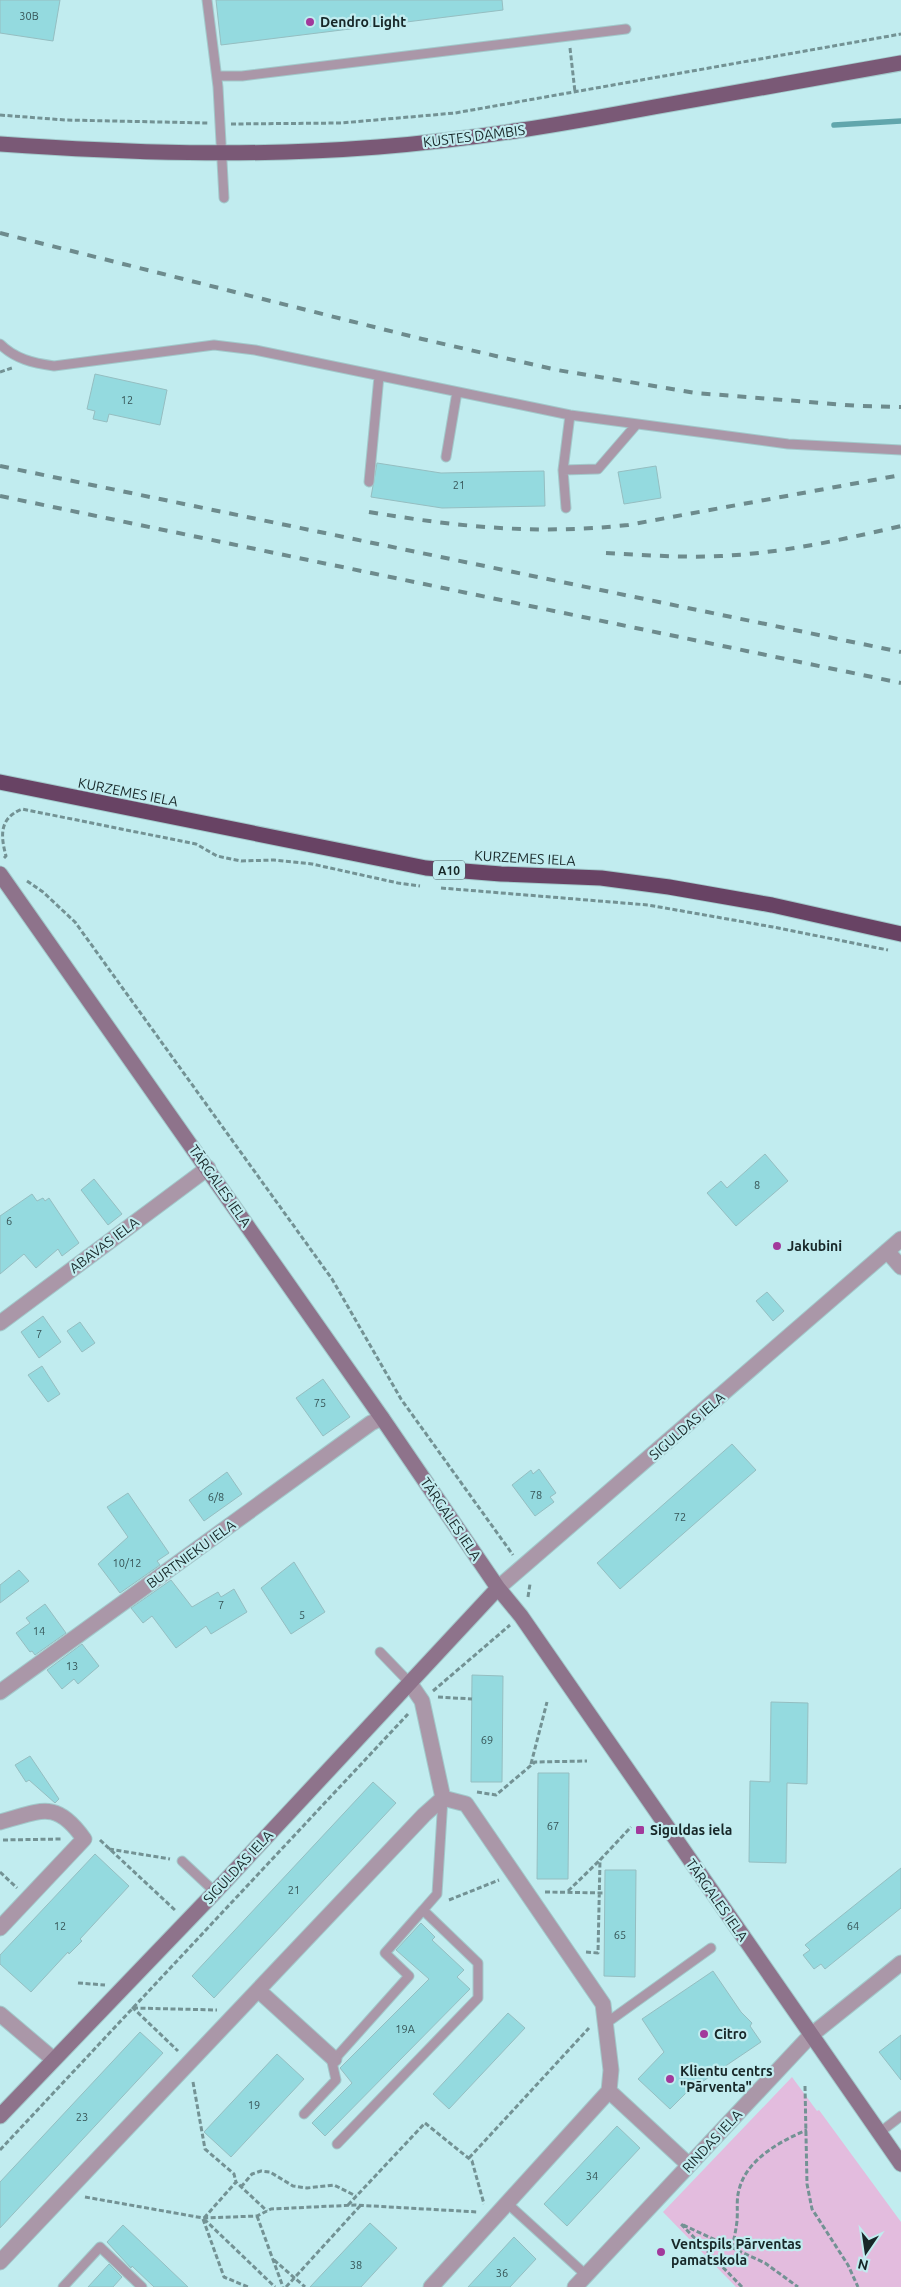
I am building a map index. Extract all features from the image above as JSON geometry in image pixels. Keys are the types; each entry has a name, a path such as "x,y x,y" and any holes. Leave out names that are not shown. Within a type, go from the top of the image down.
{"highway":[{"name":"KURZEMES IELA","path":"0,782 426,868 501,874 601,878 669,887 772,905 901,934"}],"main road":[{"name":"KUSTES DAMBIS","path":"0,144 153,154 222,154 353,149 483,136 901,63"},
{"name":"KUSTES DAMBIS","path":"0,137 42,147"}],"street":[{"name":"TĀRGALES IELA","path":"2,881 208,1168 498,1588 521,1616 810,2036 901,2164"},
{"name":"ABAVAS IELA","path":"0,1322 208,1168"},
{"name":"SIGULDAS IELA","path":"0,2116 215,1892 498,1588 901,1239"},
{"path":"887,1251 901,1267"},
{"name":"BURTNIEKU IELA","path":"0,1692 355,1435 382,1418"},
{"path":"409,1682 422,1702 443,1798"},
{"path":"431,2287 609,2091 611,2070 603,2004 466,1804 443,1798"},
{"path":"0,2262 424,1814 443,1798"},
{"path":"0,1822 40,1812 58,1813 73,1823 84,1839 0,1928"},
{"name":"RINDAS IELA","path":"575,2287 810,2036 901,1963"},
{"path":"258,1990 334,2059"},
{"path":"0,2014 53,2059"},
{"path":"609,2091 689,2165"}],"lane":[{"path":"207,0 217,76 224,198"},
{"path":"217,76 242,76 626,29"},
{"path":"0,344 8,352 32,363 54,366 214,345 255,350 570,415 788,444 901,450"},
{"path":"369,482 379,376"},
{"path":"446,457 457,392"},
{"path":"566,508 563,470 570,415"},
{"path":"563,470 598,468 636,425"},
{"path":"380,1652 409,1682"},
{"path":"304,2114 336,2080 332,2062 334,2059 409,1976 385,1953 437,1894 443,1798"},
{"path":"182,1861 215,1892"},
{"path":"337,2144 478,1998 478,1964 426,1906"},
{"path":"605,2018 711,1948"},
{"path":"879,2133 901,2116"},
{"path":"508,2204 586,2275"},
{"path":"63,2287 100,2247 142,2287"}],"path":[{"path":"0,115 65,120 220,124 303,124 380,121 455,113 901,34"},
{"path":"568,36 575,92"},
{"path":"6,856 11,863"},
{"path":"21,878 43,892 75,922 332,1279 401,1399 523,1568"},
{"path":"472,1699 431,1695 498,1634"},
{"path":"531,1765 547,1702"},
{"path":"0,2150 407,1716"},
{"path":"470,1790 496,1795 535,1762 587,1761"},
{"path":"568,1891 631,1827"},
{"path":"0,1840 97,1838 186,1922 202,1934"},
{"path":"109,1849 182,1861"},
{"path":"568,1954 598,1952 600,1860"},
{"path":"426,1906 446,1901 501,1879 512,1871"},
{"path":"0,1872 28,1898"},
{"path":"526,1892 568,1891 605,1893"},
{"path":"132,2008 208,2011 241,2007"},
{"path":"132,2008 190,2062 205,2149 234,2174 236,2182 268,2211"},
{"path":"469,2158 605,2018"},
{"path":"805,2086 807,2184 812,2209 848,2265 858,2287"},
{"path":"64,2194 203,2218 257,2216 268,2211 348,2206 487,2213 469,2158 425,2123 348,2206"},
{"path":"732,2248 737,2222 738,2194 743,2181 757,2160 766,2151 788,2138 807,2130"},
{"path":"241,2187 252,2174 261,2170 270,2172 293,2186 308,2188 334,2185 356,2196"},
{"path":"203,2218 236,2182"},
{"path":"257,2216 285,2287 360,2206"},
{"path":"203,2218 224,2278 248,2287"},
{"path":"203,2218 275,2287"},
{"path":"742,2287 681,2224 765,2263 798,2287"},
{"path":"273,2259 305,2287"}],"shaded area":[{"path":"792,2077 817,2111 819,2110 901,2222 901,2287 736,2287 663,2212"}],"building":[{"path":"0,0 60,0 53,41 0,33"},
{"name":"Dendro Light","path":"216,0 502,0 503,10 221,45"},
{"path":"95,374 167,390 160,425 109,414 107,422 93,419 95,411 87,409"},
{"path":"377,463 441,473 544,471 545,506 442,508 371,497"},
{"path":"656,466 661,498 624,504 618,472"},
{"path":"765,1154 788,1181 736,1226 707,1193 721,1181 727,1188"},
{"path":"94,1179 122,1214 108,1225 81,1190"},
{"path":"32,1194 37,1201 43,1198 45,1201 49,1198 79,1243 62,1256 58,1249 36,1268 24,1254 0,1274 0,1216"},
{"path":"767,1292 784,1311 773,1321 756,1301"},
{"path":"43,1316 61,1342 39,1358 21,1332"},
{"path":"80,1322 95,1343 82,1352 67,1331"},
{"path":"42,1366 60,1394 48,1402 28,1375"},
{"path":"323,1379 350,1417 323,1436 296,1398"},
{"path":"732,1444 756,1470 620,1589 597,1563"},
{"path":"539,1469 556,1493 550,1497 554,1502 535,1516 512,1485 531,1470 533,1474"},
{"path":"227,1472 242,1494 204,1521 189,1500"},
{"path":"128,1493 169,1553 157,1561 160,1565 120,1593 98,1564 128,1537 107,1507"},
{"path":"294,1562 325,1612 291,1634 261,1588"},
{"path":"19,1570 29,1581 0,1603 0,1585"},
{"path":"171,1580 192,1607 218,1592 221,1597 234,1589 247,1612 211,1634 206,1626 176,1648 152,1616 143,1623 131,1608"},
{"path":"45,1604 66,1633 35,1655 32,1651 30,1652 16,1633 30,1623 26,1618"},
{"path":"82,1644 99,1666 78,1684 74,1679 62,1689 47,1670"},
{"path":"472,1675 503,1676 502,1782 471,1782"},
{"path":"771,1702 808,1703 807,1784 787,1783 786,1863 749,1862 750,1781 770,1782"},
{"path":"30,1756 59,1799 55,1803 29,1780 26,1782 15,1765"},
{"path":"538,1773 569,1773 568,1879 537,1879"},
{"path":"373,1782 396,1803 214,1998 192,1976"},
{"path":"95,1854 129,1886 80,1939 82,1941 69,1954 68,1952 31,1992 0,1964 0,1955"},
{"path":"901,1868 901,1908 825,1969 821,1964 814,1969 803,1955 810,1950 805,1945"},
{"path":"605,1870 636,1870 635,1977 604,1976"},
{"path":"421,1923 435,1937 432,1940 464,1970 457,1977 470,1989 325,2136 312,2123 352,2083 340,2068 429,1979 396,1950"},
{"name":"Citro","path":"713,1971 741,2012 752,2023 750,2026 761,2042 687,2092 670,2109 638,2079 664,2052 642,2019"},
{"path":"508,2013 525,2028 449,2109 433,2094"},
{"path":"140,2032 163,2053 0,2228 0,2182"},
{"path":"901,2035 901,2080 879,2052"},
{"path":"277,2054 304,2079 231,2157 204,2132"},
{"path":"617,2126 640,2148 567,2226 544,2204"},
{"path":"370,2223 397,2248 361,2287 310,2287"},
{"path":"123,2225 188,2287 154,2287 132,2266 131,2268 107,2242"},
{"path":"514,2237 536,2259 510,2287 468,2287"},
{"path":"109,2264 122,2277 113,2287 88,2287"}],"waterway":[{"path":"834,125 901,121"}],"railway":[{"path":"0,233 422,339 557,370 696,393 859,406 901,407"},
{"path":"0,466 901,652"},
{"path":"369,512 435,522 498,528 594,528 628,525 901,475"},
{"path":"0,496 901,683"},
{"path":"606,553 692,557 766,552 811,545 901,526"}],"place":[{"name":"Dendro Light","path":"310,22"},
{"name":"Jakubini","path":"777,1246"},
{"name":"Siguldas iela","path":"640,1830"},
{"name":"Citro","path":"704,2034"},
{"name":"Klientu centrs \"Pārventa\"","path":"670,2079"},
{"name":"Ventspils Pārventas pamatskola","path":"661,2252"}]}
